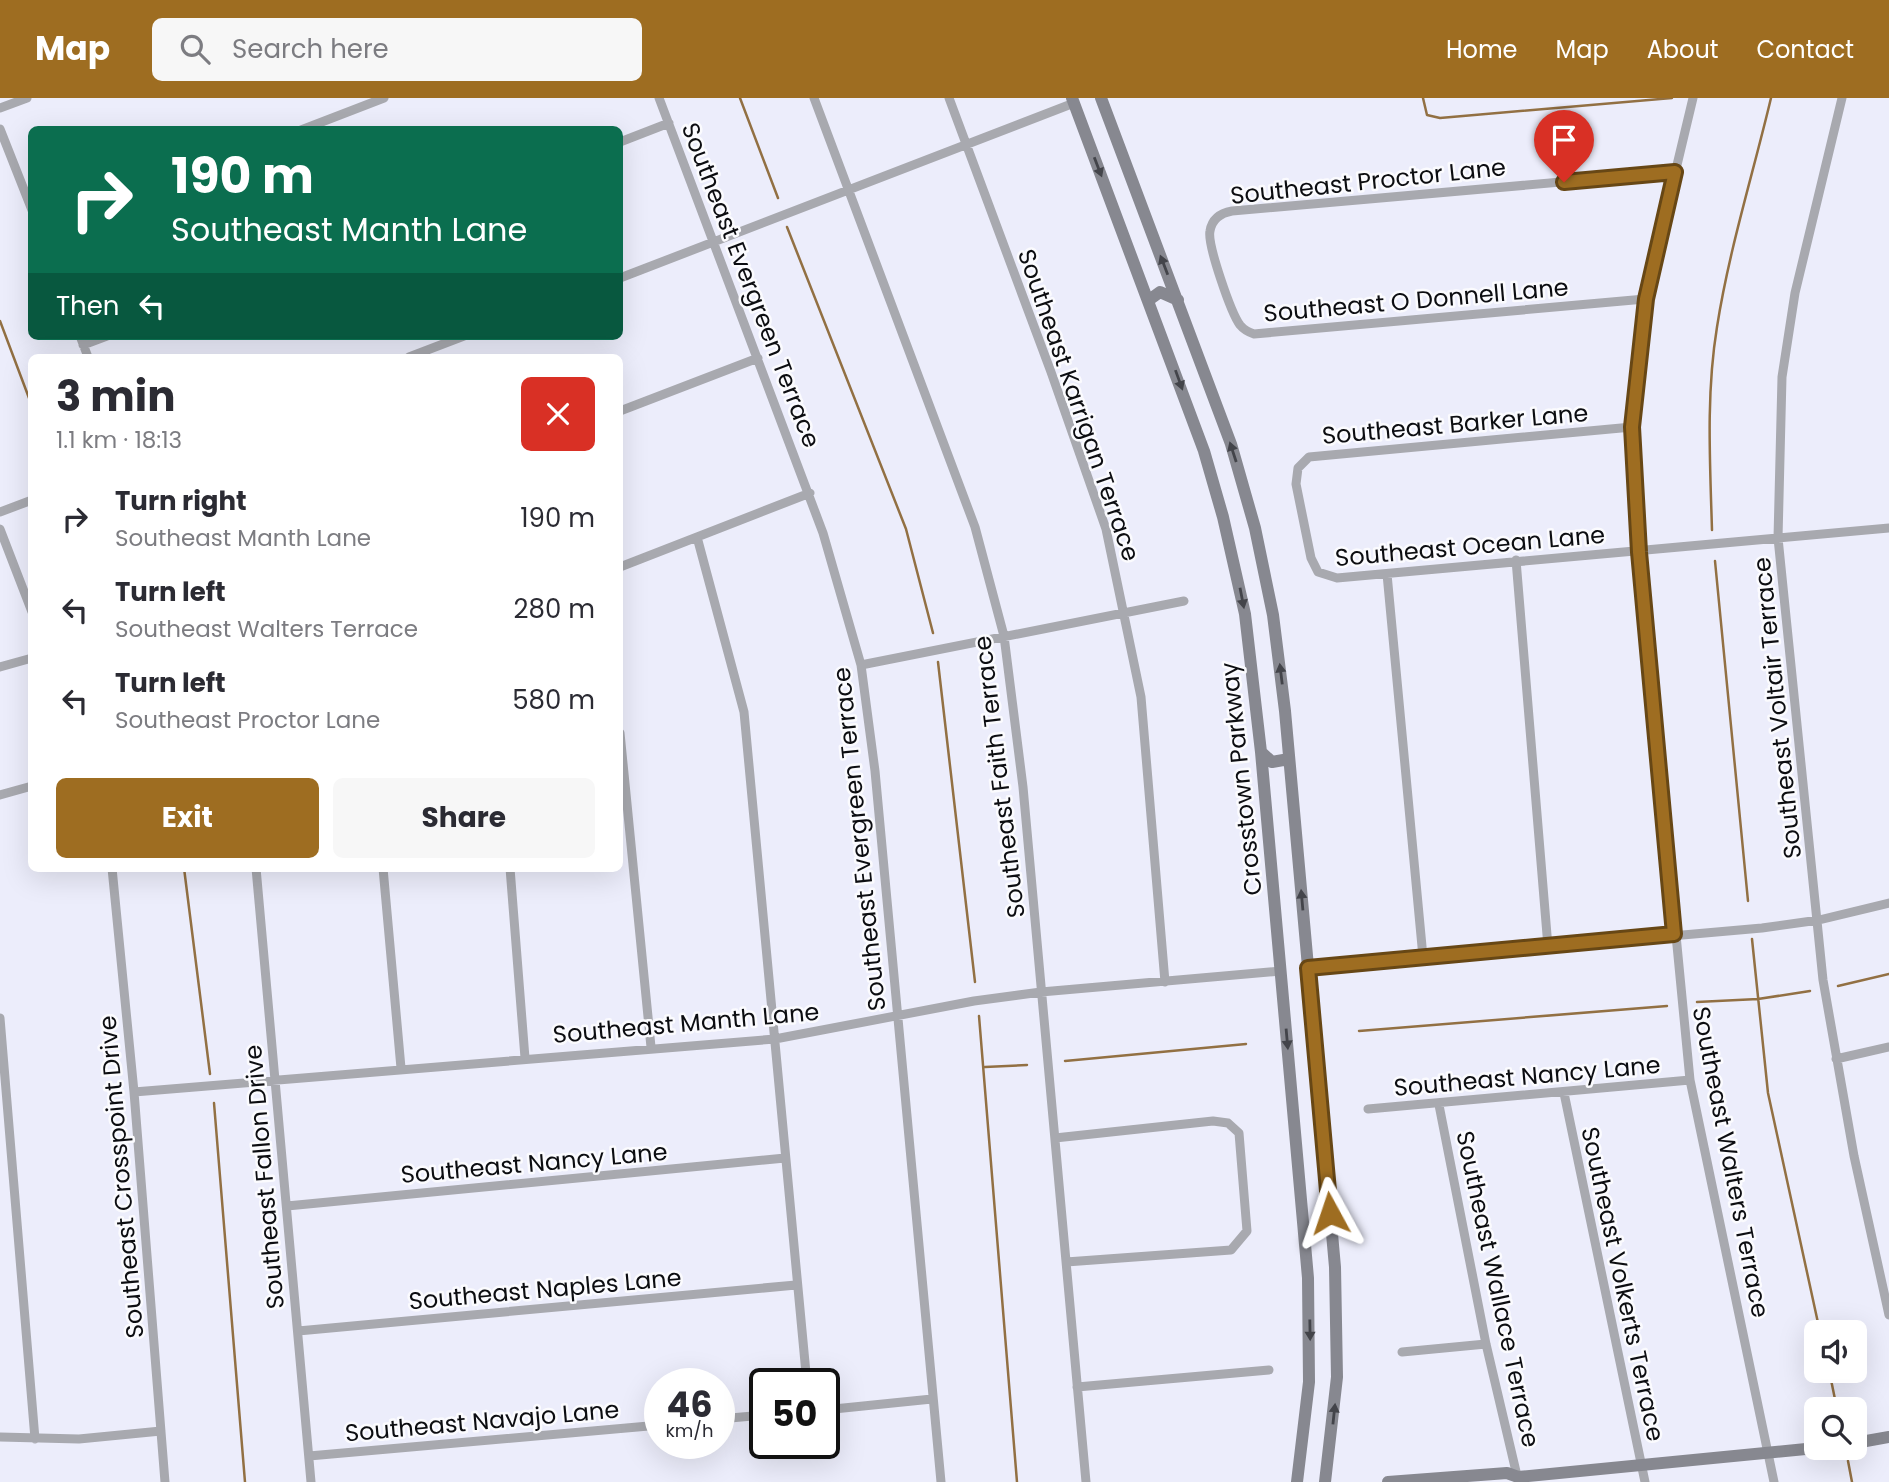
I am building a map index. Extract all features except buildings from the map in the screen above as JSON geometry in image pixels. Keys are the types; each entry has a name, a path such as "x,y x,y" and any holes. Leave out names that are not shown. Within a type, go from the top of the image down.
{"main road":[{"name":"Crosstown Parkway","path":"1101,98 1231,444 1255,528 1277,640 1338,1319 1335,1404 1325,1482"},
{"name":"Crosstown Parkway","path":"1073,101 1204,451 1229,539 1245,614 1261,752 1310,1318 1307,1407 1297,1482"},
{"path":"1149,300 1160,292 1178,300"},
{"path":"1261,752 1272,762 1289,759"},
{"path":"1867,1441 1889,1437"},
{"path":"1388,1482 1507,1473 1515,1480 1804,1450"}],"street":[{"path":"0,108 27,98"},
{"path":"311,126 384,98"},
{"name":"Southeast Evergreen Terrace","path":"659,98 810,494 847,609 861,664 875,771 941,1482"},
{"name":"Southeast Faith Terrace","path":"814,98 975,527 1004,636 1023,786 1086,1482"},
{"name":"Southeast Karrigan Terrace","path":"949,98 1106,528 1126,613 1141,697 1165,982"},
{"path":"1101,98 1107,98"},
{"name":"Southeast Walters Terrace","path":"1693,98 1646,299 1632,427 1639,552 1690,1080 1774,1482"},
{"name":"Southeast Voltair Terrace","path":"1842,98 1793,305 1782,377 1778,538 1823,979 1836,1059 1889,1315"},
{"path":"623,277 967,145 1073,101"},
{"path":"623,141 669,123"},
{"path":"0,128 28,200"},
{"name":"Southeast Proctor Lane","path":"1223,281 1209,236 1213,222 1225,212 1675,172"},
{"name":"Southeast O Donnell Lane","path":"1223,281 1239,323 1248,332 1261,334 1646,299"},
{"path":"417,354 454,340"},
{"path":"623,410 758,358"},
{"name":"Southeast Barker Lane","path":"1304,522 1296,476 1303,462 1316,455 1632,427"},
{"path":"623,566 810,494"},
{"path":"0,512 28,502"},
{"name":"Southeast Ocean Lane","path":"1304,522 1314,566 1325,576 1387,574 1516,560 1639,552 1889,528"},
{"path":"0,529 28,602"},
{"path":"697,537 744,712 805,1368"},
{"path":"1516,560 1548,947"},
{"path":"1387,574 1423,957"},
{"path":"861,664 1184,601"},
{"path":"0,667 28,659"},
{"path":"623,762 652,1047"},
{"path":"0,795 28,787"},
{"name":"Southeast Crosspoint Drive","path":"112,872 134,1093 165,1482"},
{"name":"Southeast Fallon Drive","path":"256,872 311,1482"},
{"path":"383,872 401,1068"},
{"path":"510,872 525,1058"},
{"path":"1308,968 1762,928 1819,920 1889,903"},
{"name":"Southeast Manth Lane","path":"134,1093 401,1068 775,1039 974,1001 1041,992 1281,971"},
{"path":"0,1018 35,1439"},
{"path":"1836,1059 1889,1047"},
{"name":"Southeast Nancy Lane","path":"1368,1109 1439,1105 1690,1080"},
{"name":"Southeast Volkerts Terrace","path":"1564,1093 1645,1482"},
{"name":"Southeast Wallace Terrace","path":"1439,1105 1515,1480"},
{"path":"1055,1138 1213,1121 1228,1123 1239,1133 1247,1231 1231,1250 1066,1262"},
{"name":"Southeast Nancy Lane","path":"287,1206 785,1158"},
{"name":"Southeast Naples Lane","path":"298,1331 796,1285"},
{"path":"1402,1352 1486,1344"},
{"path":"1077,1387 1269,1370"},
{"path":"840,1408 932,1399"},
{"name":"Southeast Navajo Lane","path":"309,1456 644,1425"},
{"path":"0,1437 79,1439 161,1431"}],"waterway":[{"path":"740,98 778,198"},
{"path":"1423,98 1427,115 1440,118 1672,98"},
{"path":"1712,530 1711,377 1717,327 1728,269 1771,98"},
{"path":"787,227 906,529 933,633"},
{"path":"0,321 28,395"},
{"path":"1715,561 1748,901"},
{"path":"938,662 975,982"},
{"path":"185,872 210,1074"},
{"path":"1752,939 1768,1093 1817,1320"},
{"path":"1838,986 1889,974"},
{"path":"1697,1002 1758,999 1810,991"},
{"path":"1359,1031 1667,1006"},
{"path":"979,1016 1017,1482"},
{"path":"1065,1061 1246,1044"},
{"path":"985,1067 1027,1065"},
{"path":"214,1103 245,1482"},
{"path":"1832,1383 1835,1397"},
{"path":"1848,1461 1852,1482"}],"route":[{"path":"1330,1213 1308,968 1674,934 1639,552 1632,427 1646,299 1675,172 1564,182"}]}
